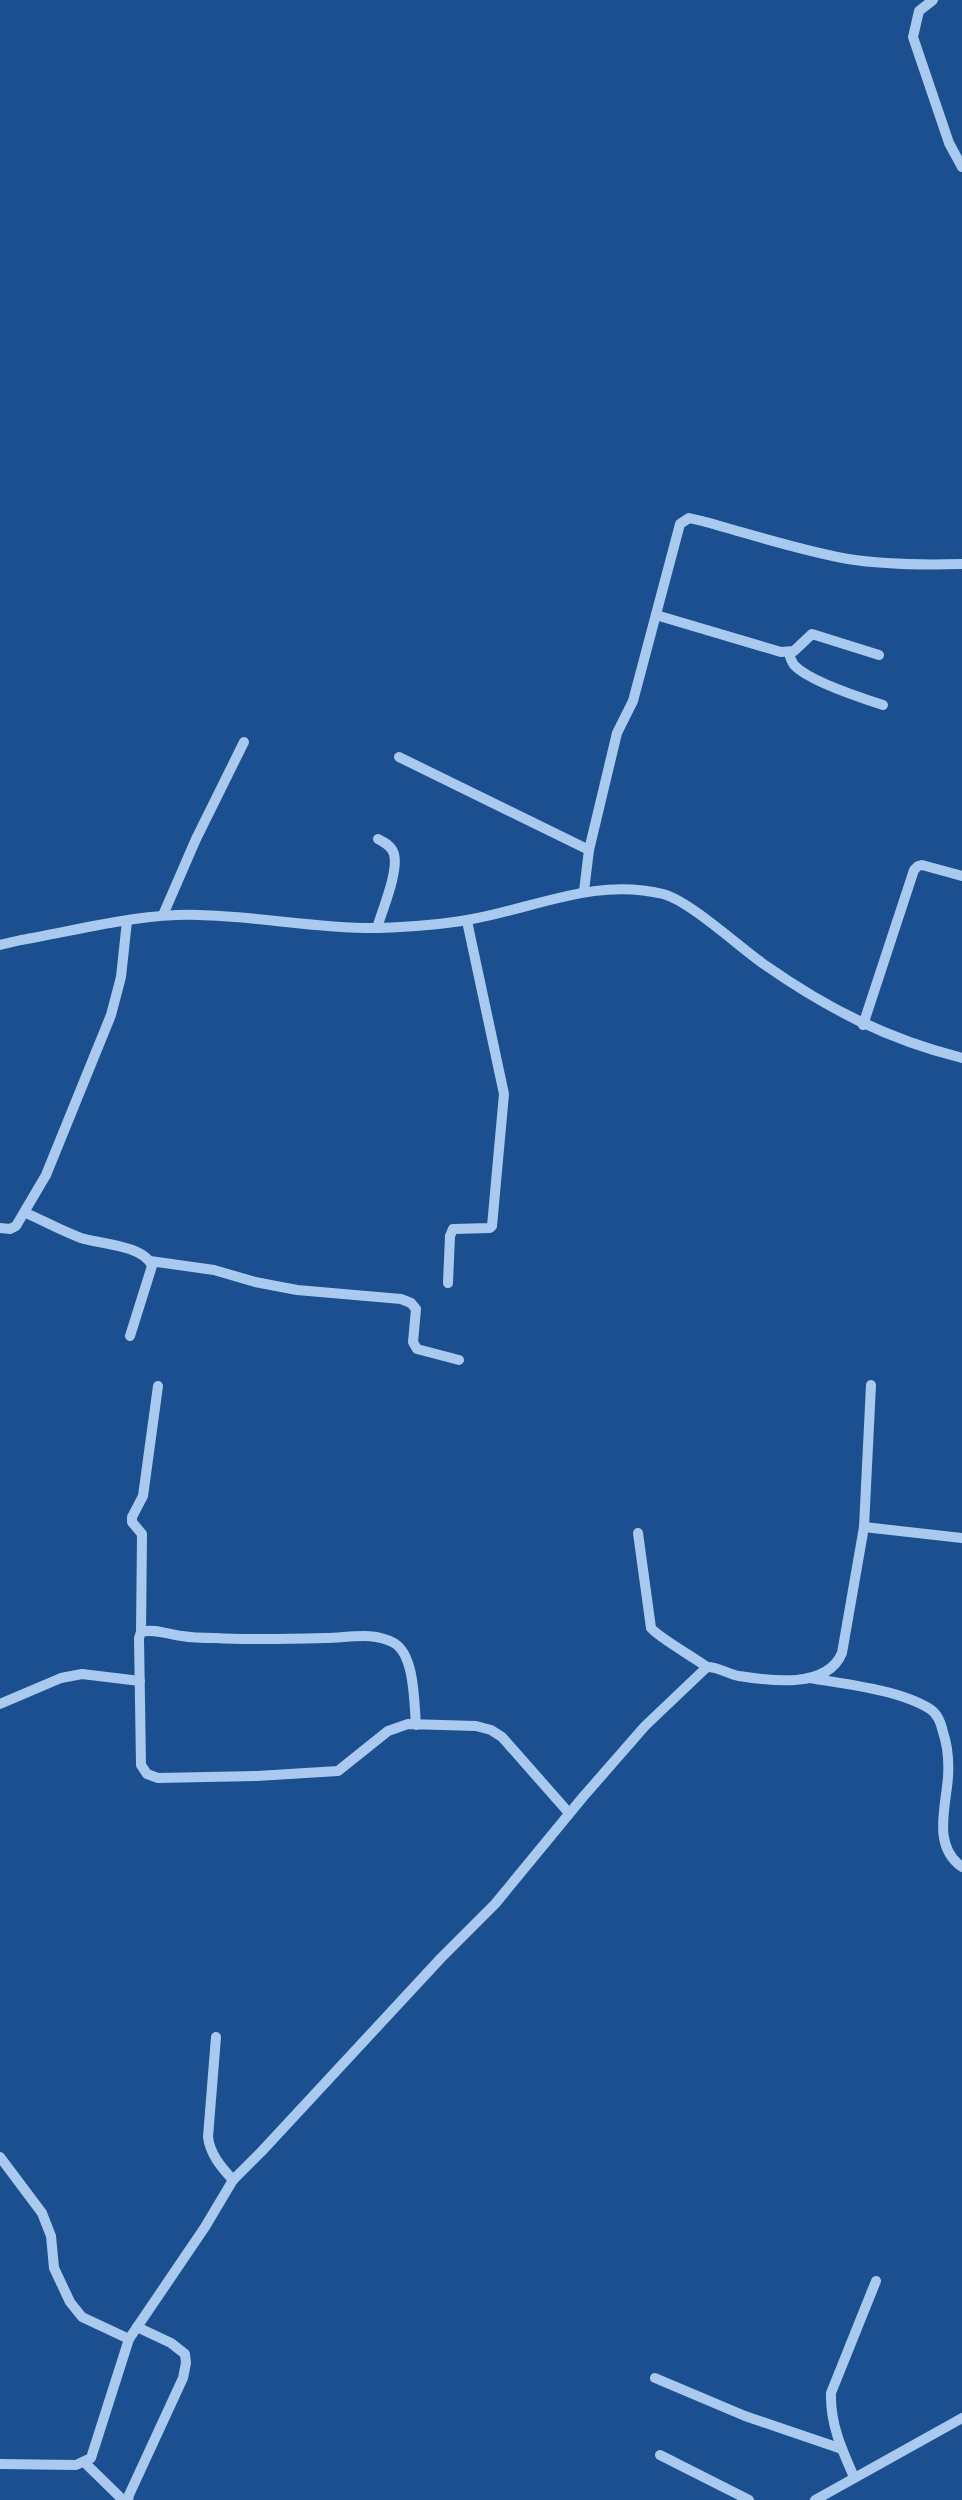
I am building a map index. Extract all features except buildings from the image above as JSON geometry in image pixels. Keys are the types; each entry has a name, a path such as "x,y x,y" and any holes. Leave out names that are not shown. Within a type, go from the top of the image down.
{"street":[{"path":"933,0 919,11 913,37 949,143 962,167"},
{"path":"584,891 589,850 617,733 633,701 680,524 689,519 849,559 915,565 962,564"},
{"path":"656,615 789,653"},
{"path":"789,653 812,634 879,655"},
{"path":"789,653 794,666 814,678 848,694 883,705"},
{"path":"163,915 196,839 244,742"},
{"path":"399,757 589,850"},
{"path":"377,928 394,866 394,854 388,844 378,839"},
{"path":"863,1024 915,870 922,865 962,876"},
{"path":"0,945 163,915 200,915 377,928 467,921 584,891 619,889 664,895 688,906 730,940 806,993 863,1024 962,1058"},
{"path":"0,1228 10,1229 16,1226 26,1213 46,1175 111,1015 121,977 127,921"},
{"path":"448,1283 450,1236 453,1228 490,1228 492,1226 504,1094 467,921"},
{"path":"26,1213 83,1239 100,1241 136,1252 150,1261 214,1270 255,1282 297,1290 401,1299 411,1303 416,1309 413,1342 417,1349 459,1360"},
{"path":"130,1336 152,1266 150,1261"},
{"path":"810,1678 827,1672 837,1664 842,1653 864,1527 871,1385"},
{"path":"158,1386 143,1496 132,1517 132,1522 142,1534 141,1632 139,1638 141,1765 147,1774 158,1778 338,1772 388,1731 408,1724 476,1726 491,1730 502,1737 569,1814"},
{"path":"864,1527 962,1538"},
{"path":"638,1533 651,1628 657,1635 668,1639 707,1666 720,1667 736,1675 767,1679 810,1678 877,1690 920,1705 937,1715 948,1747 948,1777 942,1820 944,1839 949,1853 962,1867"},
{"path":"141,1632 148,1630 183,1636 217,1638 370,1636 393,1642 401,1649 411,1674 416,1725"},
{"path":"0,2464 76,2465 91,2458 129,2339 205,2227 233,2180 441,1958 495,1904 645,1726 707,1666"},
{"path":"0,1704 61,1678 82,1674 140,1681"},
{"path":"216,2037 209,2147 233,2180"},
{"path":"0,2157 42,2213 51,2236 54,2268 70,2302 82,2317 129,2339"},
{"path":"854,2477 842,2449 831,2410 831,2393 876,2280"},
{"path":"128,2500 183,2378 186,2363 185,2354 171,2343 137,2327"},
{"path":"654,2378 745,2416 842,2449"},
{"path":"815,2500 962,2418"},
{"path":"660,2455 749,2500"},
{"path":"84,2462 123,2500"}]}
